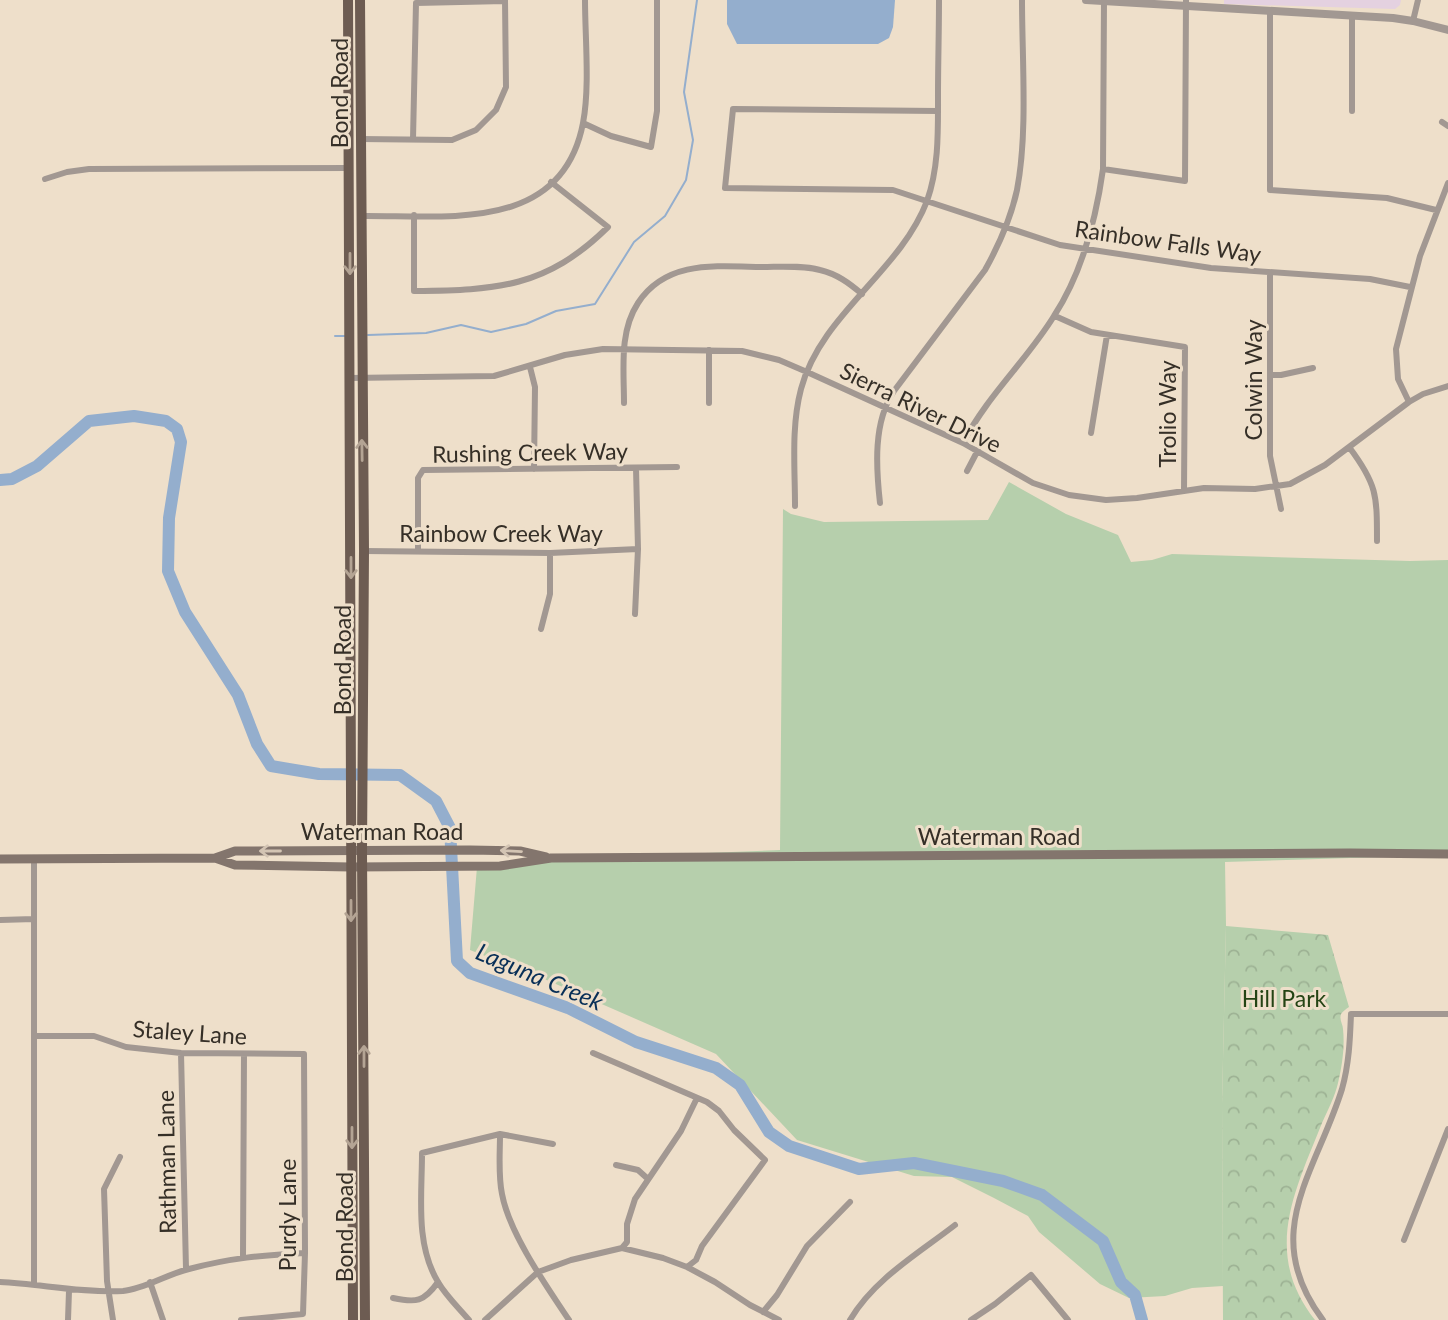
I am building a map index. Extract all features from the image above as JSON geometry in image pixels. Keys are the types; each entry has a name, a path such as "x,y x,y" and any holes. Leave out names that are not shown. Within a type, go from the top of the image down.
{"main road":[{"name":"Bond Road","path":"348,0 356,378 364,551 364,795 356,852"},
{"name":"Bond Road","path":"355,321 360,216 359,0"},
{"path":"350,148 354,156 355,209 360,216"},
{"name":"Bond Road","path":"353,1320 356,852 351,793 351,466 356,378"},
{"path":"351,466 356,484 356,542 364,551"},
{"name":"Waterman Road","path":"0,859 215,858 235,851 411,850 520,851 551,858"},
{"name":"Waterman Road","path":"215,858 235,865 356,867 500,866 551,858 1448,854"},
{"name":"Bond Road","path":"356,867 365,1320"}],"street":[{"path":"360,139 452,140 476,130 496,110 506,87 505,0 416,2 413,139"},
{"path":"360,216 491,214 519,205 551,182 569,160 583,123 585,0"},
{"path":"583,123 611,136 651,147 657,111 657,0"},
{"path":"795,506 795,425 807,372 822,344 905,241 927,200 935,170 939,0"},
{"path":"880,503 879,431 885,407 894,391 973,289 996,250 1017,190 1022,149 1022,0"},
{"path":"1086,0 1186,4 1413,21 1448,30"},
{"path":"1413,21 1418,0"},
{"path":"963,443 981,413 1055,316 1085,249 1103,169 1104,1"},
{"path":"1103,169 1185,181 1186,4"},
{"path":"1270,12 1270,190 1387,198 1436,210"},
{"path":"1352,16 1352,111"},
{"name":"Rainbow Falls Way","path":"938,111 733,109 725,188 879,189 907,193 1060,245 1212,268 1370,279 1410,287"},
{"path":"45,179 89,169 350,168"},
{"path":"414,215 414,291 474,290 511,285 561,265 579,254 608,227 551,182"},
{"path":"1409,402 1398,379 1395,356 1410,287 1448,183"},
{"path":"624,403 624,349 628,322 639,300 664,278 687,268 705,266 806,267 840,277 862,294"},
{"name":"Colwin Way","path":"1270,273 1270,456 1282,509"},
{"name":"Trolio Way","path":"1055,316 1079,328 1107,335 1185,346 1184,491"},
{"path":"1091,433 1107,335"},
{"name":"Sierra River Drive","path":"356,378 480,377 511,373 574,353 624,349 709,350 761,355 807,372 978,450 1033,483 1069,495 1120,500 1219,487 1255,489 1290,484 1316,472 1409,402 1423,394 1448,387"},
{"path":"709,350 709,403"},
{"path":"530,367 535,387 534,468"},
{"path":"1270,375 1313,368"},
{"path":"1349,447 1369,475 1376,492 1377,541"},
{"path":"967,471 978,450"},
{"name":"Rushing Creek Way","path":"418,550 418,478 423,470 677,467"},
{"path":"635,614 638,549 636,468"},
{"name":"Rainbow Creek Way","path":"364,551 550,552 638,549"},
{"path":"541,629 550,594 550,552"},
{"path":"33,860 33,1284"},
{"path":"0,920 33,919"},
{"path":"1322,1320 1300,1278 1294,1250 1294,1223 1300,1195 1342,1087 1349,1057 1350,1014 1448,1014"},
{"name":"Staley Lane","path":"33,1036 94,1036 126,1047 181,1053 304,1054"},
{"name":"Rathman Lane","path":"181,1053 186,1269"},
{"path":"593,1053 707,1102 719,1111 765,1160 702,1246 696,1260 687,1267"},
{"path":"243,1256 244,1054"},
{"name":"Purdy Lane","path":"241,1320 303,1314 304,1054"},
{"path":"622,1248 627,1242 627,1224 632,1207 681,1131 697,1098"},
{"path":"1404,1240 1448,1129"},
{"path":"500,1134 500,1179 504,1204 538,1272 569,1320"},
{"path":"469,1320 438,1282 425,1254 422,1237 422,1153 500,1134 552,1144"},
{"path":"113,1320 104,1189 120,1157"},
{"path":"617,1165 638,1170 648,1179"},
{"path":"762,1312 777,1295 807,1246 850,1202"},
{"path":"850,1320 876,1287 955,1225"},
{"path":"485,1320 538,1272 571,1259 622,1248 687,1267 779,1320"},
{"path":"0,1282 33,1284 69,1291 126,1291 186,1269 243,1256 305,1253"},
{"path":"971,1320 1031,1275 1068,1320"},
{"path":"150,1282 163,1320"},
{"path":"393,1298 407,1301 423,1298 438,1282"},
{"path":"68,1320 69,1291"}],"shaded area":[{"path":"1224,0 1401,0 1395,9 1224,4"}],"green space":[{"path":"1009,482 1066,514 1118,535 1131,562 1172,554 1448,560 1448,855 1225,862 1223,1286 1192,1288 1165,1296 1129,1298 1100,1284 1039,1232 1028,1216 994,1198 952,1177 914,1176 797,1140 716,1054 549,981 470,950 477,867 577,858 780,850 783,509 791,514 824,522 988,520"},
{"name":"Hill Park","path":"1226,926 1328,935 1349,1007 1341,1014 1343,1050 1337,1088 1302,1173 1288,1222 1290,1271 1299,1295 1315,1320 1223,1320 1222,1104"}],"water":[{"path":"727,0 895,0 893,27 889,38 878,44 737,44 727,24"}],"waterway":[{"path":"368,335 426,333 461,325 491,332 526,324 556,311 595,304 634,242 665,216 686,180 693,140 684,92 697,0"},
{"path":"335,336 345,336"},
{"name":"Laguna Creek","path":"0,480 12,479 37,466 89,421 134,416 166,421 177,429 181,442 169,518 168,571 185,612 238,695 257,744 271,766 319,774 400,775 436,801 450,828 457,961 470,973 568,1008 636,1042 716,1068 740,1085 769,1132 789,1146 859,1169 914,1163 1003,1181 1042,1195 1103,1241 1121,1282 1135,1295 1142,1320"}]}
